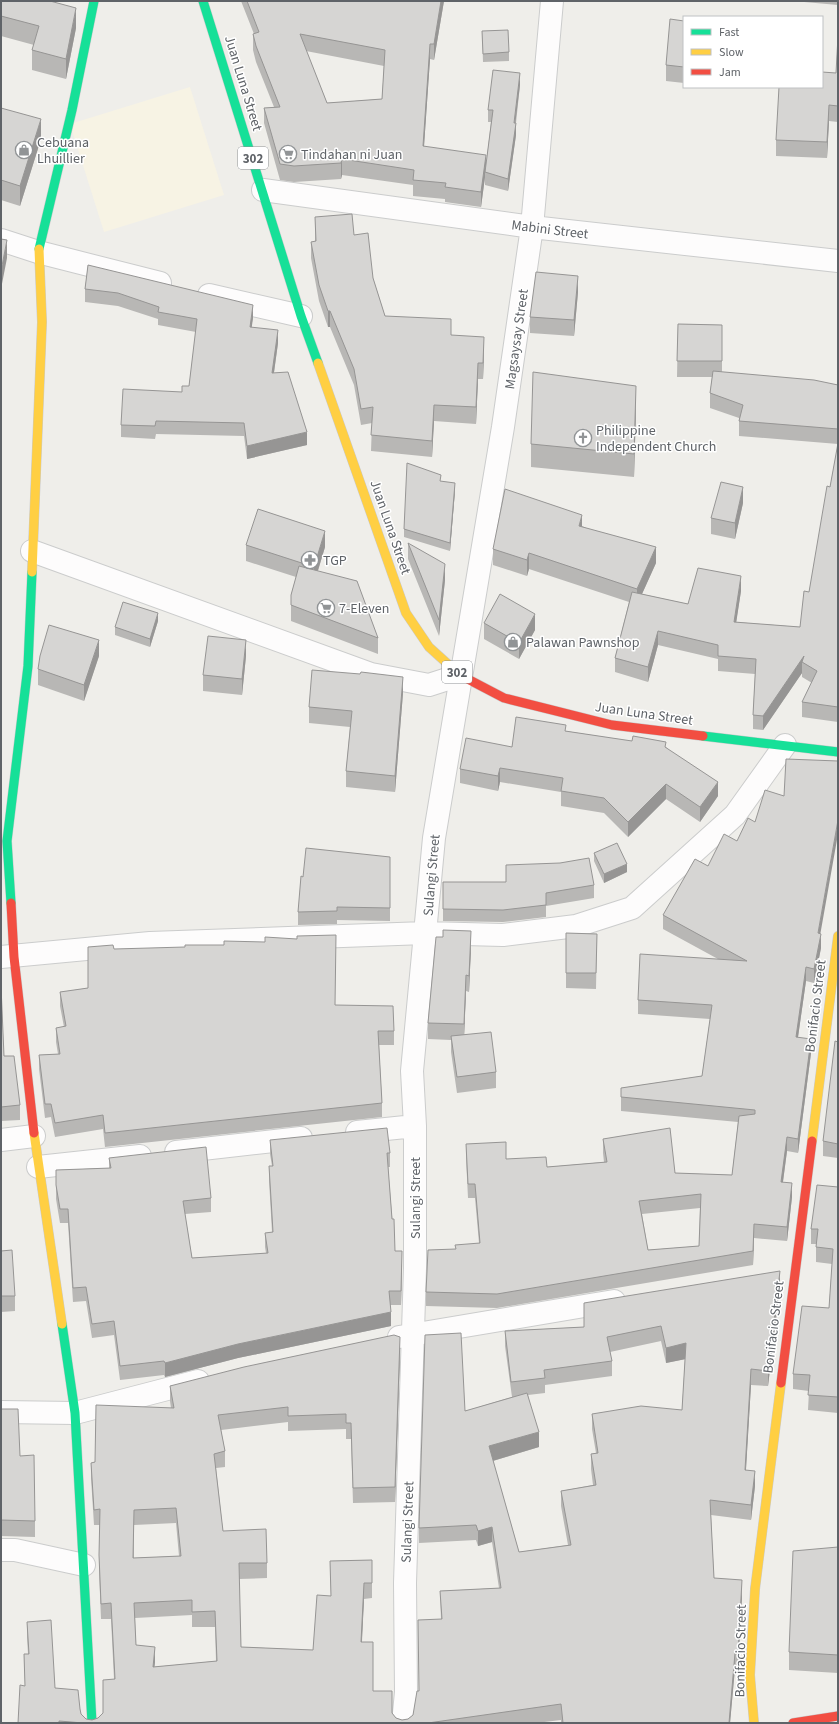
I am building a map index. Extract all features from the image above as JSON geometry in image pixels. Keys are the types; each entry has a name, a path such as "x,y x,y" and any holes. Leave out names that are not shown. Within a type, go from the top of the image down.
{"main road":[{"path":"92,1723 75,1413 7,957 7,841 28,666 42,322 38,252 72,110 94,1"},
{"name":"Juan Luna Street","path":"203,1 301,316 406,613 430,647 460,675 504,698 612,725 838,752"},
{"name":"Bonifacio Street","path":"754,1723 750,1675 755,1589 838,936"},
{"path":"793,1723 838,1716"}],"street":[{"name":"Magsaysay Street","path":"460,675 503,427 532,227 552,1"},
{"name":"Mabini Street","path":"263,190 532,227 838,261"},
{"path":"1,240 38,252 301,316"},
{"path":"32,550 371,674 429,685 460,675"},
{"name":"Sulangi Street","path":"404,1723 406,1692 405,1584 413,1334 415,1126 412,1072 434,838 460,675"},
{"path":"7,957 150,943 425,933 503,935 576,926 632,908 735,815 785,745"},
{"path":"38,1167 415,1126"},
{"path":"1,1140 34,1136"},
{"path":"771,1275 795,1271"},
{"path":"382,1341 413,1334 631,1298"},
{"path":"1,1412 75,1413 218,1376"},
{"path":"1,1550 15,1550 84,1565"}],"shaded area":[{"path":"190,87 224,195 104,232 70,124"}],"building":[{"path":"1,1 50,1 76,8 66,59 32,50 39,26 1,16"},
{"path":"247,1 441,1 434,44 430,44 423,146 486,155 481,192 445,187 446,183 413,180 414,170 342,159 341,163 294,166 280,164 264,108 280,107 256,46 253,34 259,32","holes":["300,34 385,50 382,99 327,103"]},
{"path":"670,19 683,21 683,67 666,65"},
{"path":"508,30 509,52 483,54 482,31"},
{"path":"838,36 838,106 829,105 827,142 776,140 779,88 823,88 823,72 836,73"},
{"path":"493,70 520,73 514,123 516,123 508,179 485,172 493,110 488,110"},
{"path":"1,108 41,119 20,186 1,180"},
{"path":"352,214 354,235 368,233 373,278 385,316 451,319 451,335 484,337 483,363 478,363 476,407 434,405 432,441 371,435 373,407 361,409 354,369 330,311 328,311 319,285 311,242 316,241 315,217"},
{"path":"1,239 7,240 1,271"},
{"path":"88,265 253,305 250,327 278,330 272,373 288,372 307,432 247,446 244,423 156,421 155,426 121,425 123,389 182,392 182,386 189,386 197,319 158,312 159,307 118,293 85,289"},
{"path":"536,272 578,276 574,320 530,317"},
{"path":"678,324 722,325 722,361 677,361"},
{"path":"713,371 814,380 838,385 838,429 739,421 743,405 710,393"},
{"name":"Philippine Independent Church","path":"533,372 636,386 634,454 531,444"},
{"path":"838,443 838,707 802,702 817,671 802,662 804,656 763,716 753,715 756,659 718,656 718,645 658,631 648,667 615,658 632,592 688,604 698,568 741,576 734,622 800,627 804,591 809,592 827,486 830,487"},
{"path":"407,463 441,475 440,481 455,483 450,543 404,529"},
{"path":"721,482 743,487 735,523 711,518"},
{"path":"505,489 582,515 579,526 656,547 637,589 529,553 527,560 493,549"},
{"path":"258,509 325,531 314,567 246,545"},
{"path":"408,543 445,564 439,620"},
{"path":"299,566 357,581 378,638 291,605 291,595"},
{"path":"500,594 535,614 519,643 484,623"},
{"path":"123,602 158,613 150,639 115,627"},
{"path":"49,625 99,640 84,685 38,669 40,656"},
{"path":"208,636 246,640 242,679 203,675"},
{"path":"312,670 360,674 361,672 403,677 395,776 346,771 352,711 309,707"},
{"path":"516,717 566,725 565,731 632,741 633,736 666,742 665,747 718,782 700,807 666,784 628,822 604,798 561,791 563,778 500,768 498,776 460,769 466,738 512,747"},
{"path":"786,759 838,761 838,820 818,933 821,934 814,969 806,967 796,1037 811,1039 798,1139 787,1137 781,1182 792,1183 787,1227 754,1224 753,1251 497,1294 426,1292 428,1250 456,1249 455,1245 480,1243 475,1184 468,1184 466,1144 506,1142 506,1159 546,1157 547,1167 607,1162 603,1139 670,1128 675,1173 732,1175 739,1116 755,1114 755,1110 621,1097 621,1088 702,1076 712,1005 638,1000 640,954 747,961 663,915 695,859 708,866 724,834 737,841 748,818 755,822 765,790 784,796","holes":["701,1194 699,1246 648,1250 639,1201"]},
{"path":"617,843 627,864 604,874 594,853"},
{"path":"306,848 390,857 390,908 337,907 337,911 298,912 301,876 303,877"},
{"path":"589,858 594,885 546,893 546,905 503,910 443,909 443,882 506,882 506,865 560,863"},
{"path":"443,930 471,931 469,976 466,975 464,1024 428,1023 436,937 443,937"},
{"path":"566,933 597,934 596,973 566,973"},
{"path":"336,935 335,1005 393,1006 394,1031 378,1031 382,1103 105,1133 103,1115 55,1123 51,1104 45,1104 39,1055 60,1054 56,1028 66,1026 60,992 88,988 88,947 113,945 114,949 185,947 185,945 224,945 224,941 265,942 265,937 297,939 297,936"},
{"path":"1,986 4,1056 14,1056 20,1105 1,1107"},
{"path":"491,1032 496,1072 457,1077 451,1036"},
{"path":"835,1041 838,1042 838,1144 823,1141"},
{"path":"387,1128 390,1153 387,1153 392,1219 394,1219 395,1251 402,1251 401,1291 389,1291 391,1312 238,1344 165,1363 164,1361 120,1366 114,1321 92,1324 86,1287 73,1288 68,1209 60,1209 56,1185 56,1170 111,1168 109,1158 206,1147 211,1198 183,1201 192,1258 268,1253 265,1233 273,1232 269,1166 273,1166 270,1140"},
{"path":"817,1185 838,1187 838,1397 808,1395 810,1375 793,1374 802,1306 829,1308 833,1249 816,1247 818,1229 811,1229"},
{"path":"12,1250 15,1296 1,1296 1,1251"},
{"path":"780,1271 768,1371 751,1369 745,1470 755,1471 751,1505 710,1500 714,1578 742,1580 738,1653 735,1653 729,1723 563,1723 561,1704 428,1723 83,1723 59,1721 59,1723 18,1723 20,1685 25,1686 24,1654 29,1654 27,1622 51,1620 55,1688 78,1690 81,1714 86,1719 92,1720 98,1718 103,1713 103,1680 115,1679 111,1603 101,1604 99,1555 100,1509 94,1510 91,1463 95,1462 96,1405 174,1408 170,1386 244,1367 394,1335 400,1337 395,1487 353,1488 351,1423 346,1423 346,1414 288,1416 288,1407 218,1415 225,1451 214,1454 223,1531 266,1529 267,1563 239,1563 241,1647 313,1650 317,1595 331,1596 330,1561 372,1560 372,1583 364,1583 361,1642 373,1642 373,1691 392,1691 392,1713 396,1718 402,1720 408,1719 413,1715 417,1691 419,1691 418,1620 442,1619 440,1591 501,1588 492,1527 478,1531 476,1525 419,1528 425,1335 461,1333 465,1411 527,1393 539,1432 489,1446 519,1552 571,1545 561,1491 596,1485 591,1454 598,1453 592,1414 641,1406 682,1410 686,1343 666,1348 661,1326 607,1337 612,1361 544,1370 545,1378 511,1382 505,1331 584,1327 584,1303","holes":["176,1508 181,1556 133,1558 134,1510","192,1600 192,1612 215,1611 217,1661 153,1667 155,1647 136,1645 134,1603"]},
{"path":"1,1409 18,1409 20,1456 34,1455 35,1521 1,1520"},
{"path":"838,1547 838,1655 789,1652 793,1551"}],"traffic: fast":[{"path":"39,249 72,110 94,1"},
{"path":"203,1 301,316 318,363"},
{"path":"11,903 7,841 28,666 32,572"},
{"path":"703,736 838,752"},
{"path":"62,1324 75,1413 92,1723"}],"traffic: slow":[{"path":"32,572 42,322 39,249"},
{"path":"318,363 406,613 429,647 460,675"},
{"path":"812,1141 838,936"},
{"path":"34,1133 62,1324"},
{"path":"754,1723 750,1675 755,1589 781,1383"}],"traffic: jam":[{"path":"460,675 504,698 612,725 703,736"},
{"path":"11,903 14,957 34,1133"},
{"path":"781,1383 812,1141"},
{"path":"793,1723 838,1716"}],"place":[{"name":"Cebuana Lhuillier","path":"24,150"},
{"name":"Tindahan ni Juan","path":"288,154"},
{"name":"Philippine Independent Church","path":"583,438"},
{"name":"TGP","path":"310,560"},
{"name":"7-Eleven","path":"326,608"},
{"name":"Palawan Pawnshop","path":"513,642"}]}
